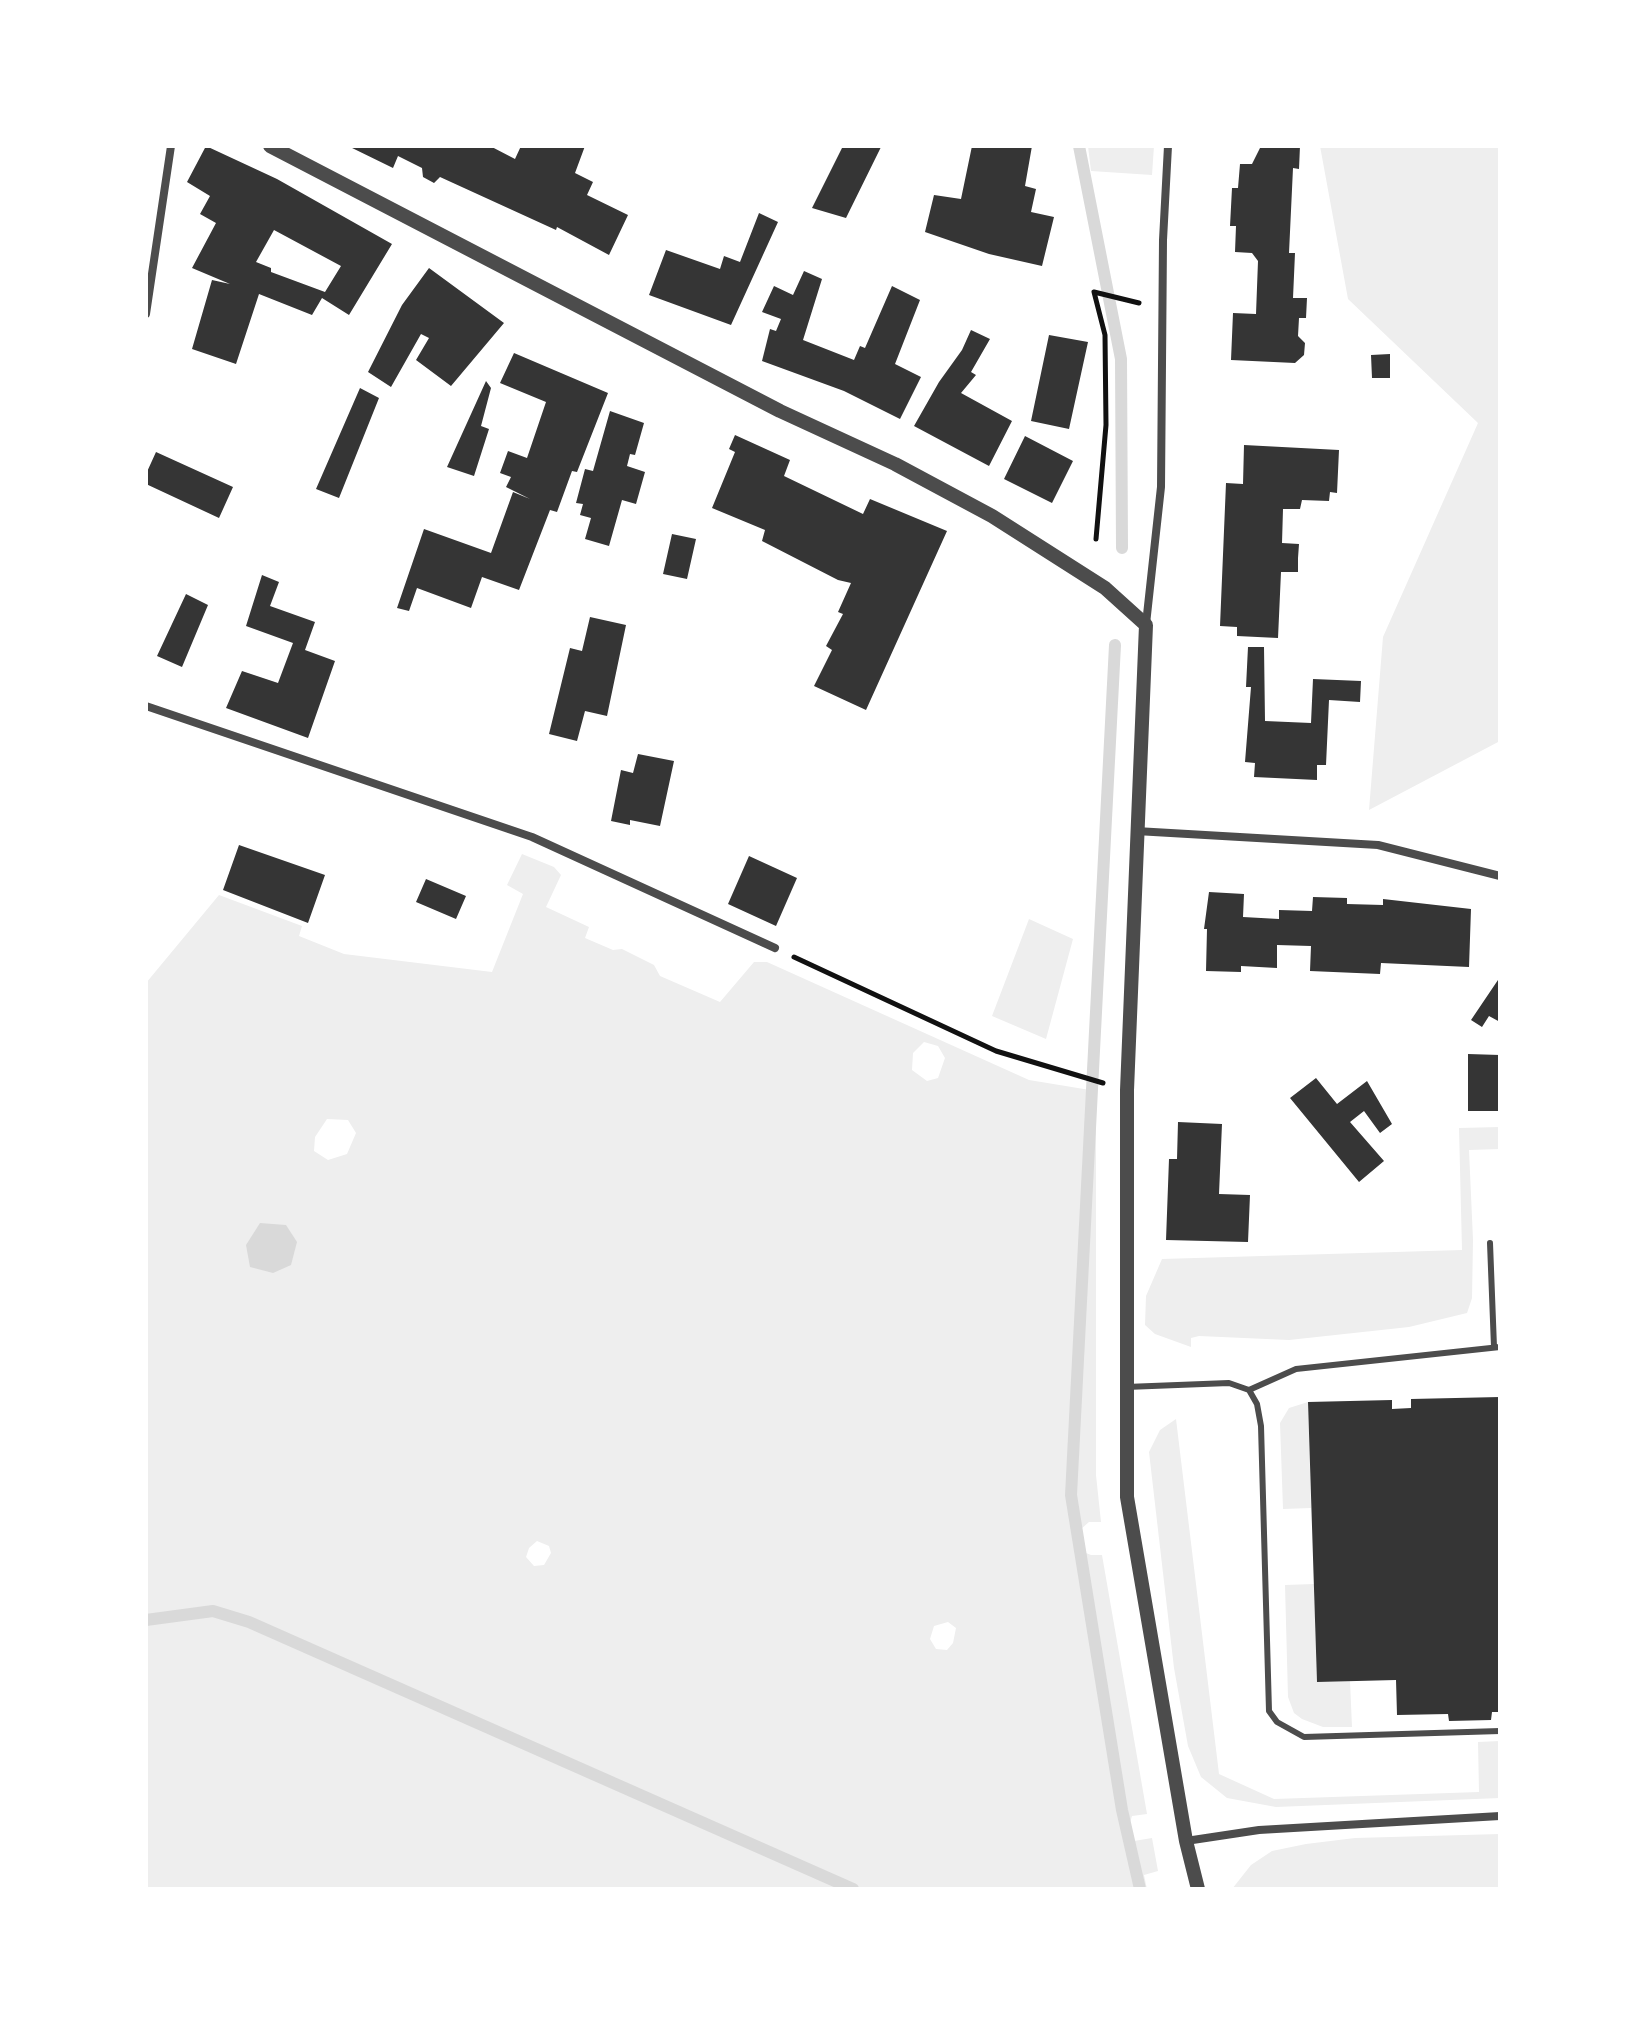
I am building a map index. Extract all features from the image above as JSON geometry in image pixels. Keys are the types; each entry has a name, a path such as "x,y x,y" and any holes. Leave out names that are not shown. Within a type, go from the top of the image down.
{"street":[{"path":"146,314 171,146"},
{"path":"270,146 740,390 895,464 992,516 1105,588 1146,625"},
{"path":"1168,146 1163,240 1161,487 1146,625 1135,831 1127,1090 1125,1387 1127,1497 1186,1841 1198,1889"},
{"path":"146,706 532,837 775,948"},
{"path":"1135,831 1378,845 1500,876"},
{"path":"1186,1841 1259,1830 1500,1816"}],"lane":[{"path":"1249,1390 1296,1369 1497,1347 1490,1243"},
{"path":"1125,1387 1229,1383 1249,1390 1257,1404 1261,1426 1269,1711 1289,1731 1304,1737 1500,1731"}],"path":[{"path":"1096,539 1106,425 1105,335 1094,292 1135,303"},
{"path":"775,948 996,1051 1104,1083"}],"shaded area":[{"path":"1088,146 1154,146 1152,175 1091,171"},
{"path":"1320,146 1500,146 1500,741 1369,810 1383,637 1478,423 1348,299"},
{"path":"522,854 554,867 561,875 546,907 589,927 585,938 613,950 622,949 654,965 660,976 720,1002 754,962 767,962 1029,1080 1096,1091 1096,1475 1101,1522 1089,1522 1073,1536 1076,1549 1091,1555 1102,1555 1147,1814 1132,1816 1128,1829 1134,1841 1152,1838 1158,1871 1144,1875 1147,1889 146,1889 146,983 219,895 302,926 299,936 344,954 492,972 523,894 507,885","holes":["924,1042 938,1046 945,1058 938,1078 927,1081 912,1070 913,1053","327,1119 348,1120 356,1133 347,1154 328,1160 314,1151 315,1137","537,1541 549,1546 551,1553 544,1565 534,1566 526,1557 529,1548","948,1622 956,1628 953,1643 947,1650 936,1649 930,1639 934,1626"]},
{"path":"1029,919 1073,939 1046,1039 992,1016"},
{"path":"1500,1127 1500,1149 1469,1150 1473,1240 1472,1298 1467,1313 1409,1327 1289,1340 1199,1336 1191,1338 1191,1347 1155,1334 1145,1325 1146,1296 1162,1259 1462,1250 1459,1128"},
{"path":"260,1223 286,1225 297,1242 291,1265 273,1273 250,1267 246,1245"},
{"path":"1308,1402 1311,1508 1283,1509 1280,1423 1289,1408"},
{"path":"1176,1419 1219,1774 1274,1799 1479,1792 1478,1742 1500,1741 1500,1798 1276,1807 1227,1798 1201,1777 1188,1746 1174,1668 1149,1452 1160,1430"},
{"path":"1314,1584 1317,1682 1350,1681 1352,1727 1323,1727 1302,1719 1294,1713 1288,1697 1285,1585"},
{"path":"1500,1834 1500,1889 1232,1889 1251,1865 1272,1851 1306,1844 1355,1838"}],"building":[{"path":"206,146 277,179 392,244 349,315 322,298 312,315 259,294 236,364 192,349 212,280 230,284 192,268 216,223 200,214 210,196 187,182","holes":["274,230 341,266 325,292 271,272 271,268 256,262"]},
{"path":"348,146 490,146 515,159 521,146 585,146 575,173 593,182 587,195 628,215 609,255 557,227 556,230 440,177 434,183 423,177 422,168 398,156 393,168"},
{"path":"843,146 881,147 846,218 812,208"},
{"path":"972,146 1032,146 1025,186 1036,189 1031,212 1054,217 1042,266 989,254 925,232 934,195 961,199"},
{"path":"1261,146 1300,146 1299,169 1293,168 1289,253 1295,253 1293,298 1307,298 1306,318 1299,318 1298,336 1305,343 1304,355 1295,363 1231,360 1233,313 1256,314 1258,261 1252,253 1235,252 1236,226 1230,226 1232,188 1238,188 1240,164 1252,164"},
{"path":"759,213 778,222 731,325 649,295 666,250 720,269 724,256 740,262"},
{"path":"429,268 504,323 451,386 416,360 429,338 421,334 391,387 368,372 402,305"},
{"path":"804,271 822,279 803,340 854,360 860,346 865,348 892,286 920,300 895,364 921,377 900,419 844,391 762,361 770,329 776,331 781,319 762,312 774,286 793,295"},
{"path":"971,330 990,339 971,372 976,375 961,393 1012,421 989,466 914,426 962,350"},
{"path":"1049,335 1088,342 1069,429 1031,421"},
{"path":"514,353 608,393 577,472 572,471 557,512 550,510 519,590 482,577 471,608 417,588 409,611 397,608 424,529 491,553 513,492 530,499 506,487 511,477 500,473 508,451 527,458 546,402 500,383"},
{"path":"1390,354 1390,378 1372,378 1371,355"},
{"path":"486,381 491,388 481,426 489,429 474,476 447,467"},
{"path":"360,388 379,398 339,498 316,489"},
{"path":"610,411 644,423 635,455 630,454 627,466 645,472 636,504 622,500 609,546 585,539 591,518 580,515 583,504 576,503 585,469 593,471"},
{"path":"735,435 790,460 784,476 863,514 870,499 947,531 866,710 814,686 832,650 826,646 843,614 838,612 851,583 838,580 762,541 765,530 712,508 735,452 729,449"},
{"path":"1025,436 1073,461 1052,503 1004,479"},
{"path":"1244,445 1339,450 1337,493 1330,492 1329,501 1302,500 1300,509 1283,509 1282,543 1299,544 1298,572 1281,572 1278,638 1237,636 1237,627 1220,626 1226,483 1243,484"},
{"path":"156,452 233,487 219,518 146,484 146,474"},
{"path":"672,534 696,539 687,579 663,574"},
{"path":"262,575 279,582 270,606 315,622 305,650 335,661 308,738 226,708 242,671 278,683 293,643 246,626"},
{"path":"186,594 208,605 182,667 157,656"},
{"path":"590,617 626,625 607,716 585,711 577,741 549,734 570,648 582,651"},
{"path":"1248,647 1264,647 1265,721 1311,723 1313,679 1361,681 1360,702 1329,700 1326,765 1317,765 1317,780 1254,777 1255,763 1245,762 1251,687 1246,687"},
{"path":"638,754 674,761 660,826 630,820 630,825 611,821 621,770 633,773"},
{"path":"239,845 325,875 308,923 223,890"},
{"path":"749,856 797,878 776,926 728,904"},
{"path":"426,879 466,896 456,919 416,902"},
{"path":"1209,892 1244,894 1243,917 1279,919 1279,910 1312,911 1313,897 1347,898 1347,904 1383,905 1383,899 1471,909 1469,967 1381,963 1380,974 1310,971 1311,946 1277,945 1277,968 1241,966 1241,972 1206,971 1207,929 1204,929"},
{"path":"1500,977 1500,1022 1489,1016 1482,1027 1471,1020"},
{"path":"1468,1054 1500,1055 1500,1111 1468,1111"},
{"path":"1316,1078 1337,1104 1367,1081 1392,1124 1380,1133 1364,1111 1350,1122 1384,1161 1359,1182 1290,1098"},
{"path":"1178,1122 1222,1124 1219,1194 1250,1195 1248,1242 1166,1240 1169,1159 1177,1159"},
{"path":"1500,1397 1500,1712 1492,1712 1491,1720 1449,1721 1448,1714 1397,1715 1396,1680 1317,1682 1308,1402 1392,1400 1392,1409 1411,1408 1411,1399"}],"waterway":[{"path":"1079,146 1121,359 1122,548"},
{"path":"1115,645 1071,1495 1122,1810 1140,1889"},
{"path":"146,1620 213,1611 249,1622 853,1889"}]}
